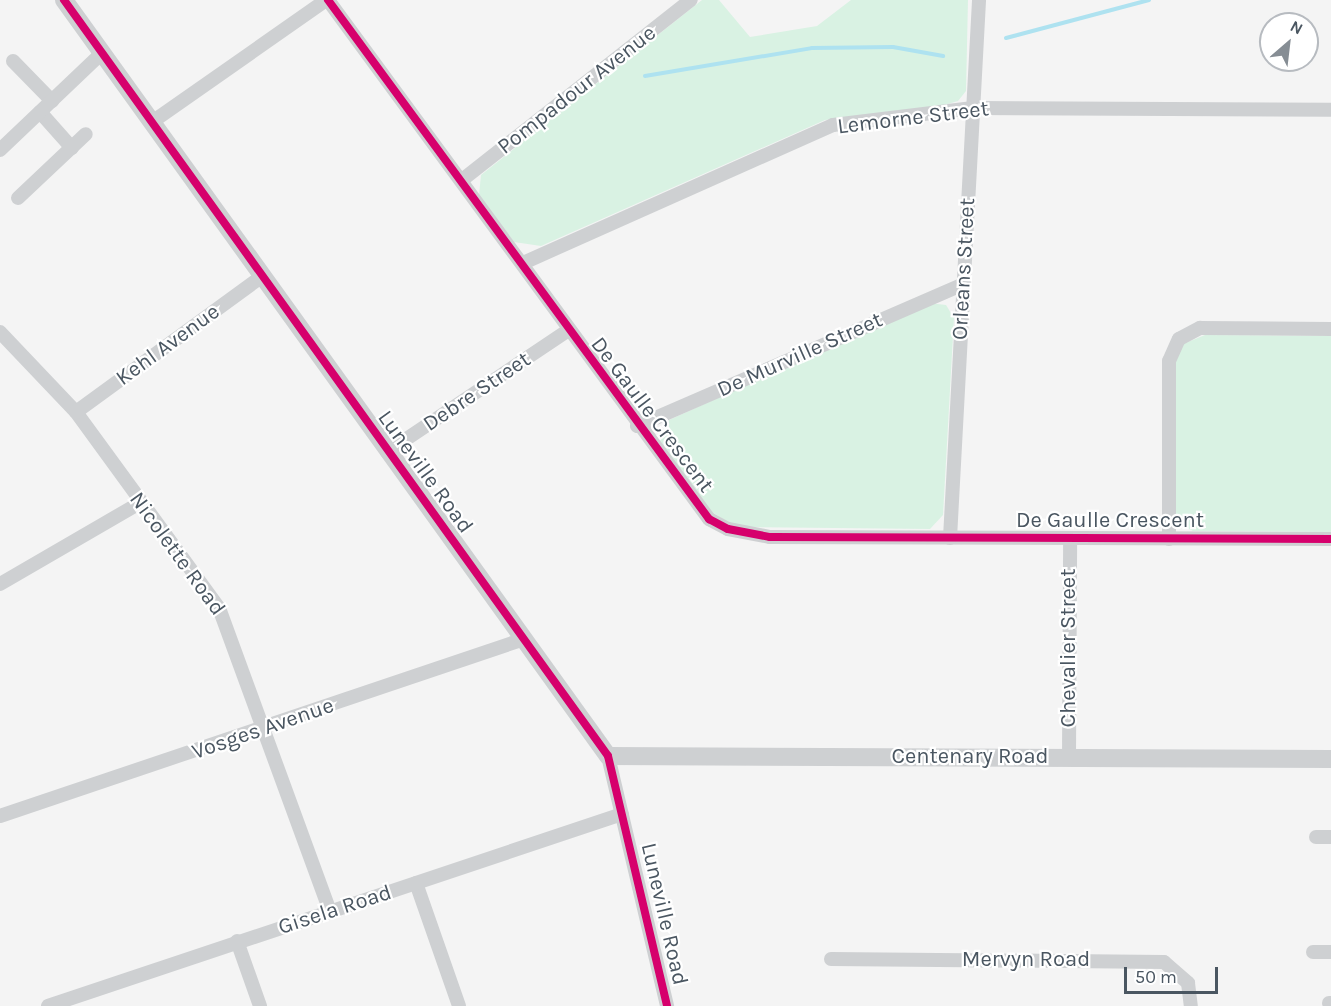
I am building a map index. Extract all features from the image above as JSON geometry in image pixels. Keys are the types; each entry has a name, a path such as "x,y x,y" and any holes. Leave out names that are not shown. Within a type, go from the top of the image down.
{"street":[{"name":"Luneville Road","path":"64,0 261,277 608,756 667,1006"},
{"path":"152,122 327,0"},
{"name":"De Gaulle Crescent","path":"327,0 523,263 567,331 695,505 728,529 770,537 1331,539"},
{"name":"Pompadour Avenue","path":"462,180 691,0"},
{"name":"Orleans Street","path":"950,538 979,0"},
{"path":"0,150 102,53"},
{"path":"13,61 52,101"},
{"name":"Lemorne Street","path":"523,263 824,129 973,108 1331,110"},
{"path":"40,112 72,148"},
{"path":"18,198 86,134"},
{"name":"Kehl Avenue","path":"76,412 261,277"},
{"name":"De Murville Street","path":"637,426 963,284"},
{"path":"1169,538 1169,361 1179,339 1200,328 1331,329"},
{"name":"Debre Street","path":"387,452 567,331"},
{"name":"Nicolette Road","path":"0,332 76,412 140,503 219,608 330,911"},
{"path":"0,584 140,503"},
{"name":"Chevalier Street","path":"1069,757 1070,539"},
{"name":"Vosges Avenue","path":"0,816 263,730 524,639"},
{"name":"Centenary Road","path":"608,756 1331,759"},
{"name":"Gisela Road","path":"48,1006 622,814"},
{"path":"1316,837 1331,837"},
{"path":"416,884 459,1006"},
{"path":"237,941 260,1006"},
{"path":"1314,952 1331,952"},
{"name":"Mervyn Road","path":"831,959 1164,962 1188,983 1191,1006"}],"green space":[{"path":"702,0 719,0 750,37 817,26 851,0 968,0 966,91 958,101 944,105 825,120 541,246 514,242 479,195 481,175"},
{"path":"929,303 946,305 954,318 943,515 930,529 736,527 710,511 659,440 669,420"},
{"path":"1205,335 1331,336 1331,532 1193,531 1176,522 1174,364 1183,344"}],"waterway":[{"path":"1006,38 1149,0"},
{"path":"645,76 812,48 893,47 943,56"}],"cycle path":[{"path":"64,0 608,756 667,1006"},
{"path":"328,0 709,519 728,529 770,537 1331,539"}]}
